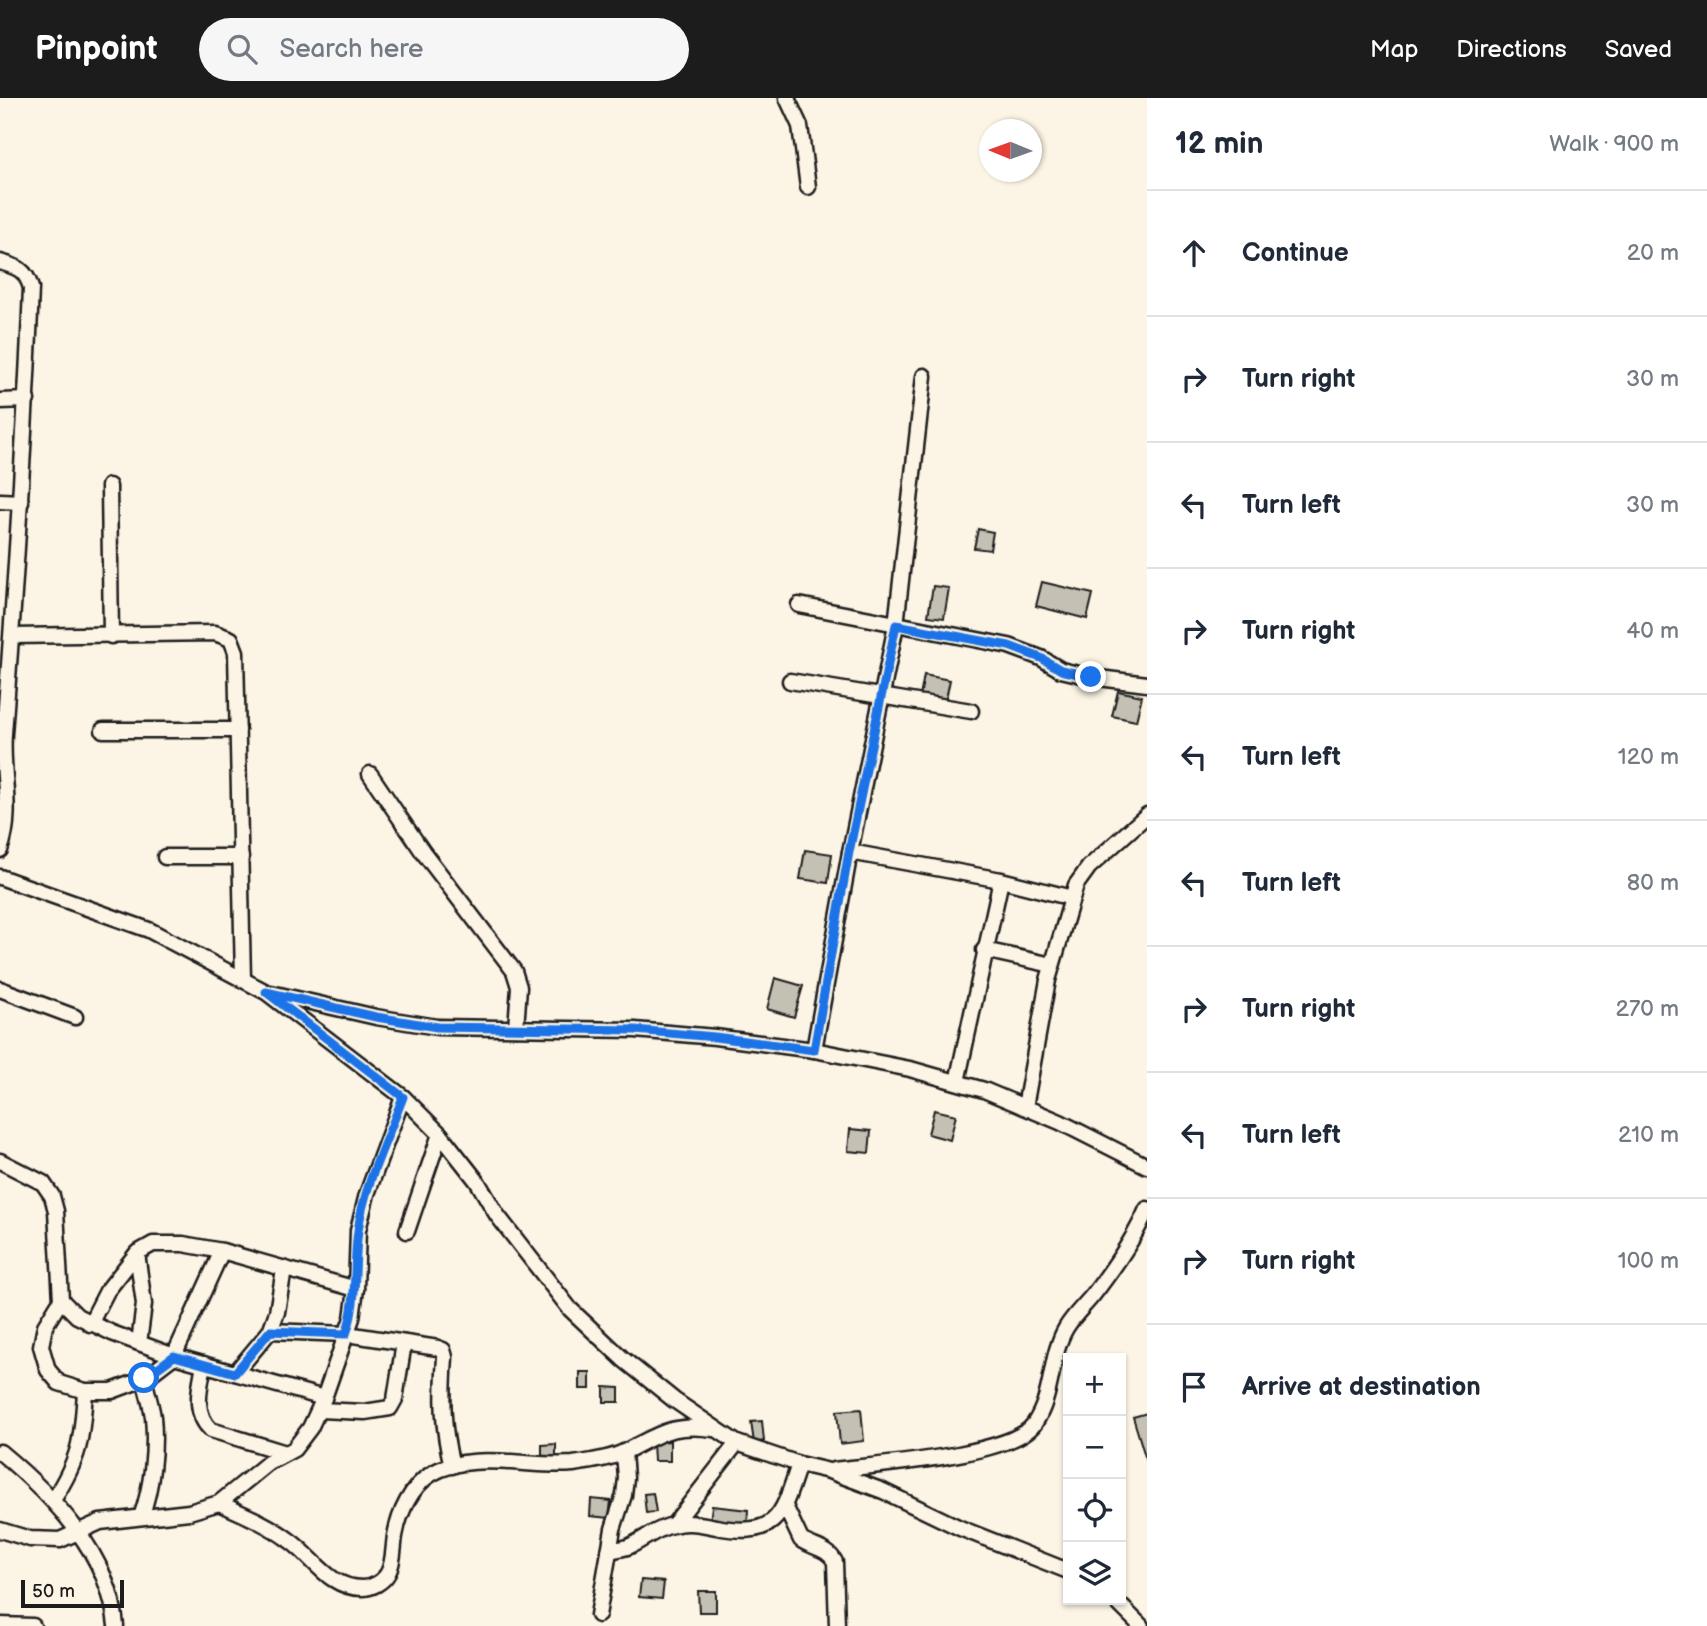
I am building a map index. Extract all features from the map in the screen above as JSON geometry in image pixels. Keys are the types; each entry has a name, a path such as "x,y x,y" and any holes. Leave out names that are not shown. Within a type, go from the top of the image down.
{"street":[{"path":"787,98 800,126 808,187"},
{"path":"0,262 19,268 28,276 31,288 21,502 7,616 12,636 4,747 9,809 5,838 0,850"},
{"path":"814,1050 849,852 896,625 924,376"},
{"path":"0,401 27,400"},
{"path":"109,486 111,636"},
{"path":"0,501 21,502"},
{"path":"799,605 1009,646 1041,658 1061,670 1147,684"},
{"path":"12,636 215,633 231,639 236,652 243,980"},
{"path":"790,681 971,710"},
{"path":"103,730 238,730"},
{"path":"370,774 423,852 514,971 519,987 516,1028"},
{"path":"1025,1107 1052,965 1076,884 1089,867 1147,815"},
{"path":"849,852 1001,880 1072,898"},
{"path":"165,858 241,857"},
{"path":"0,877 149,930 266,992 403,1097 440,1134 570,1309 623,1359 715,1429 737,1443 829,1471 883,1491 960,1528 1063,1568"},
{"path":"957,1082 1001,880"},
{"path":"984,950 1052,965"},
{"path":"0,989 75,1017"},
{"path":"266,992 376,1017 437,1027 635,1030 814,1050 910,1069 984,1090 1114,1148 1147,1166"},
{"path":"0,1530 30,1539 60,1541 100,1522 189,1512 219,1503 268,1463 294,1449 310,1428 322,1404 352,1318 358,1230 367,1194 403,1097"},
{"path":"407,1231 440,1134"},
{"path":"0,1161 43,1183 52,1196 56,1211 61,1300 45,1326 41,1346 48,1370 59,1383 85,1391 112,1391 144,1378 174,1356 222,1251"},
{"path":"829,1471 985,1449 1015,1438 1033,1426 1045,1402 1058,1342 1067,1325 1119,1259 1147,1209"},
{"path":"90,1324 107,1291 137,1253 153,1244 183,1244 222,1251 356,1289"},
{"path":"137,1253 144,1304 139,1343"},
{"path":"235,1373 270,1331 277,1312 284,1269"},
{"path":"61,1300 77,1316 90,1324 174,1356 235,1373 322,1404 365,1412 390,1408 396,1399 404,1343"},
{"path":"270,1331 346,1334 443,1350 446,1357 442,1406 444,1436 452,1466"},
{"path":"204,1364 199,1399 203,1423 211,1430 286,1453"},
{"path":"141,1517 148,1498 153,1418 144,1378"},
{"path":"53,1500 77,1455 85,1391"},
{"path":"219,1503 292,1541 337,1583 364,1589 377,1585 388,1573 395,1534 407,1499 430,1475 452,1466 473,1462 574,1464 624,1452 673,1428 690,1426 715,1429"},
{"path":"674,1524 737,1443"},
{"path":"0,1452 53,1500 101,1568 114,1604 116,1626"},
{"path":"598,1615 616,1515 624,1495 624,1452"},
{"path":"609,1551 630,1546 652,1532 674,1524 697,1524 750,1531 768,1526 785,1506 799,1464"},
{"path":"785,1506 801,1540 826,1550 835,1562 837,1626"},
{"path":"1120,1605 1141,1626"},
{"path":"0,1625 33,1626"}],"building":[{"path":"978,529 993,532 990,550 974,548"},
{"path":"1042,582 1093,594 1087,619 1036,606"},
{"path":"933,586 949,588 944,618 928,616"},
{"path":"924,675 950,680 945,703 920,697"},
{"path":"1118,691 1142,696 1136,721 1112,716"},
{"path":"805,850 832,854 828,883 800,879"},
{"path":"775,978 803,986 794,1017 767,1009"},
{"path":"934,1110 956,1115 950,1140 928,1134"},
{"path":"850,1129 871,1131 869,1153 848,1151"},
{"path":"580,1372 590,1372 590,1389 580,1389"},
{"path":"604,1387 619,1388 619,1402 604,1402"},
{"path":"861,1409 864,1441 840,1444 837,1411"},
{"path":"1147,1413 1147,1463 1133,1417"},
{"path":"762,1421 764,1441 754,1443 751,1422"},
{"path":"670,1441 670,1461 654,1461 653,1442"},
{"path":"556,1444 556,1460 542,1460 542,1445"},
{"path":"653,1493 656,1512 646,1513 644,1494"},
{"path":"591,1499 611,1501 609,1518 590,1516"},
{"path":"712,1506 748,1510 747,1525 710,1522"},
{"path":"641,1580 664,1582 662,1599 639,1597"},
{"path":"698,1591 716,1591 716,1612 699,1612"}],"route":[{"path":"144,1378 174,1356 235,1373 270,1331 346,1334 352,1318 358,1230 367,1194 403,1097 266,992 376,1017 437,1027 635,1030 814,1050 849,852 896,625 1009,646 1041,658 1061,670 1091,677"}]}
